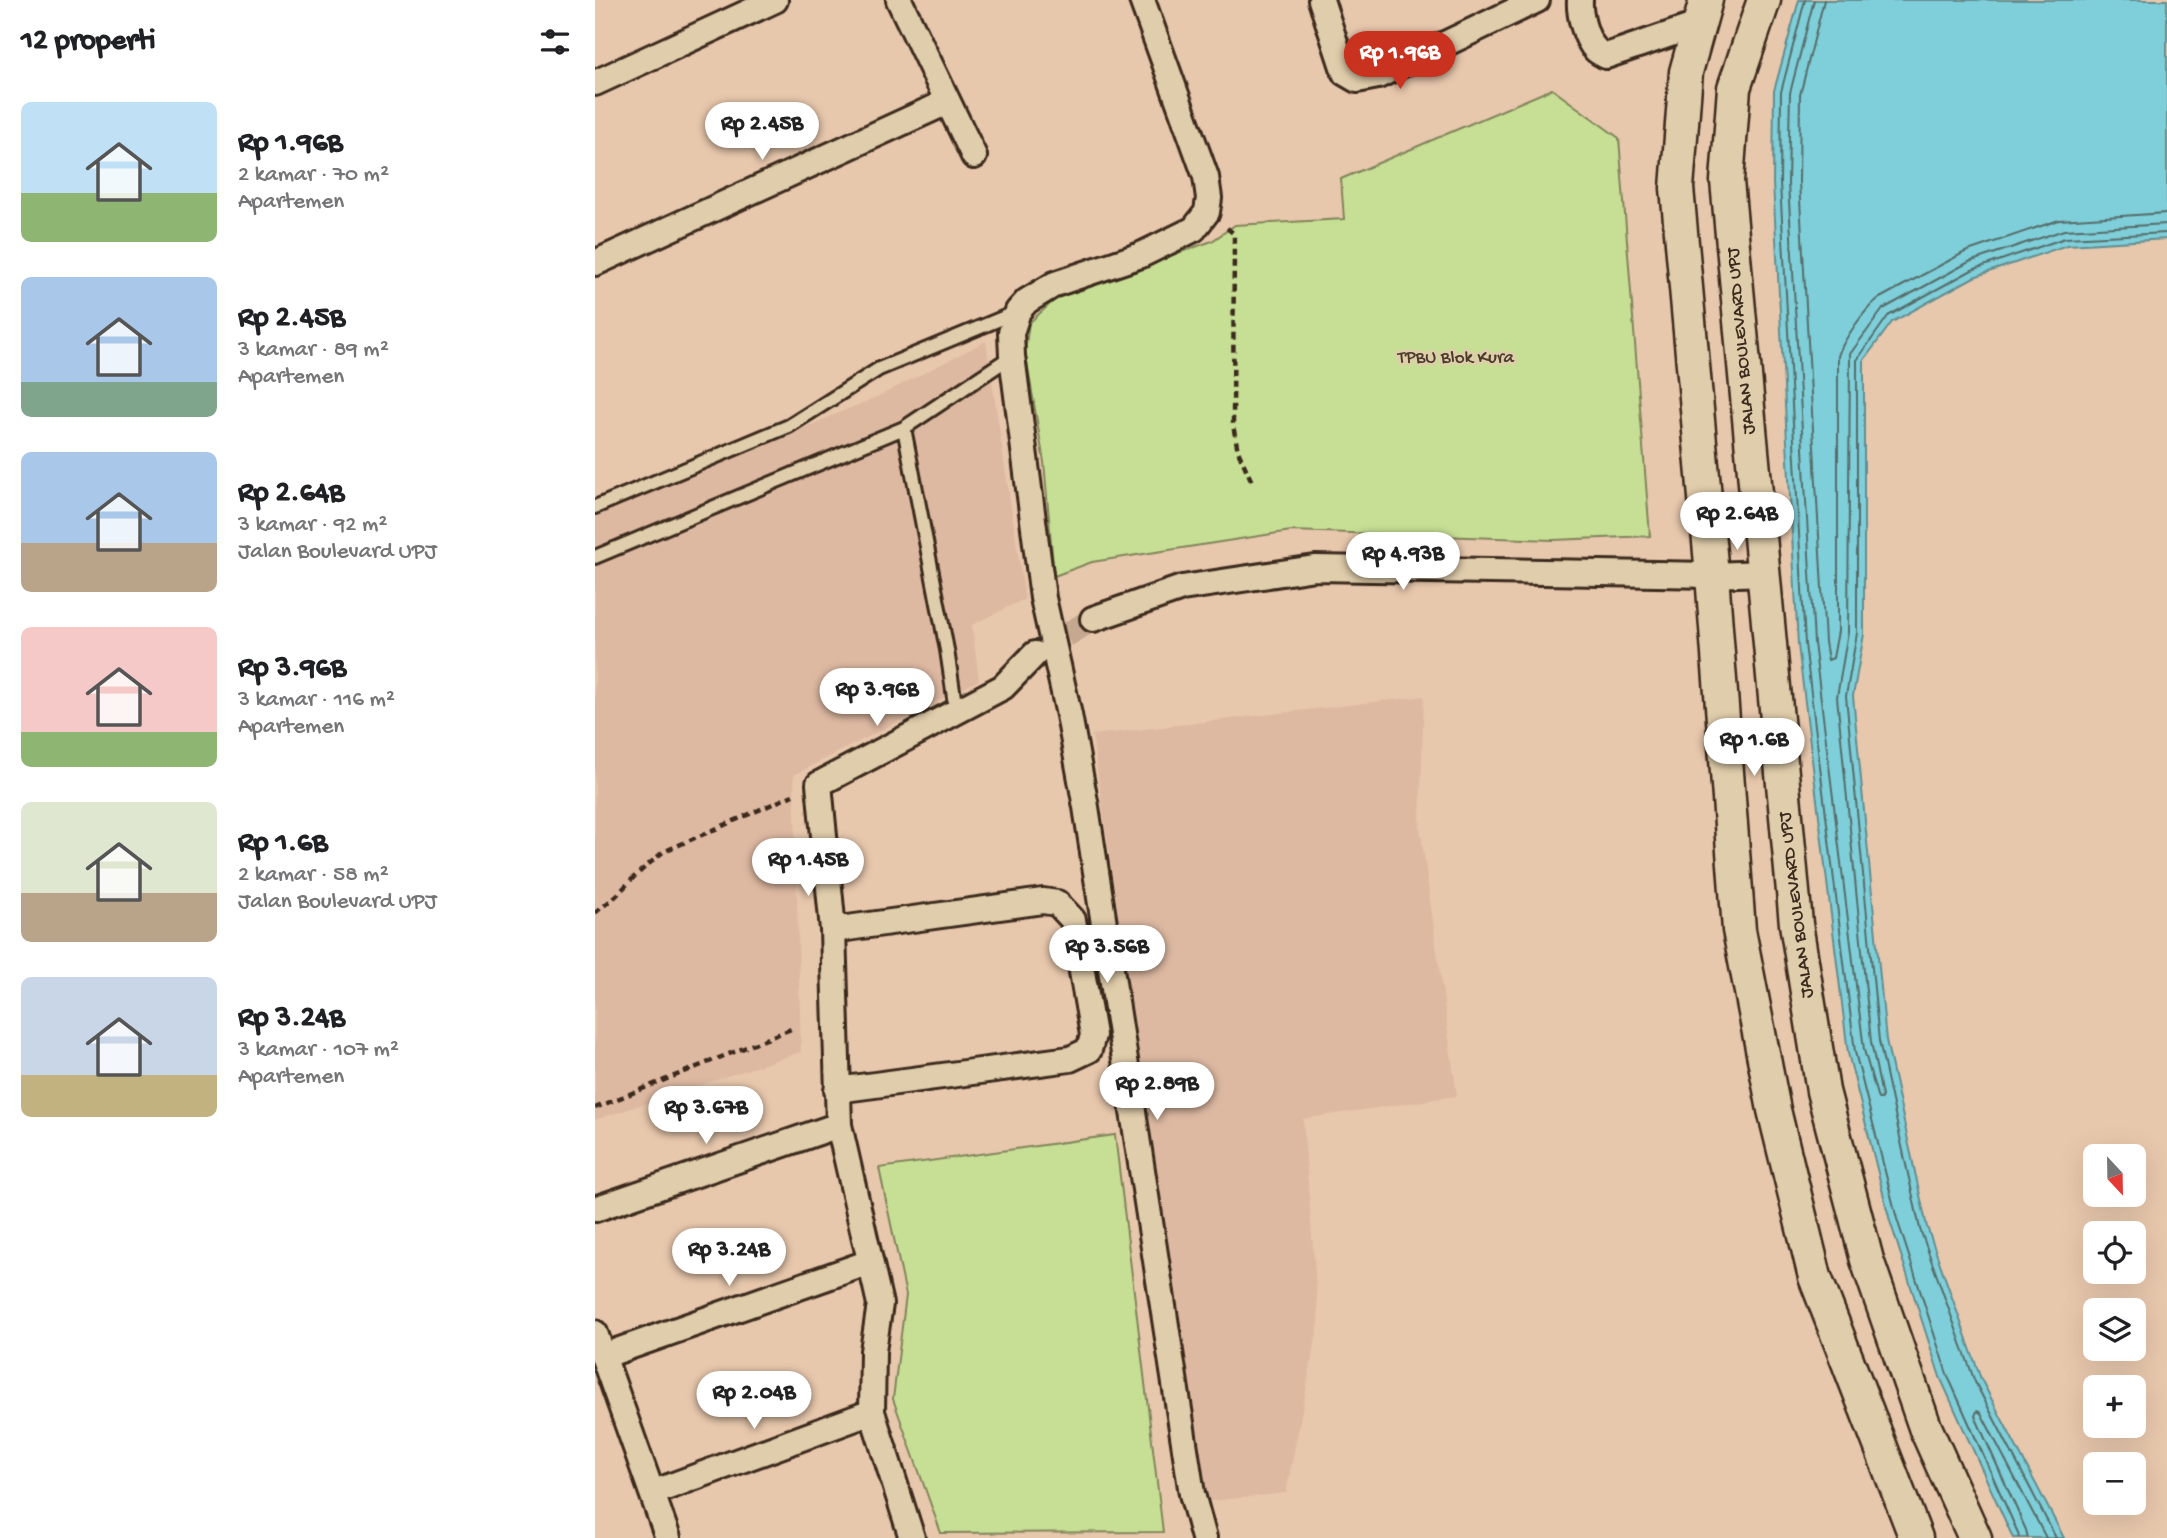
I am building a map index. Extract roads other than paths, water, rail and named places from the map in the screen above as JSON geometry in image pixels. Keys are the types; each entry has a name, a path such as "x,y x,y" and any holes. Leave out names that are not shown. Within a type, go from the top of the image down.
{"street":[{"path":"595,83 775,0"},
{"path":"899,0 974,156"},
{"path":"1142,0 1206,177 1209,198 1207,212 1194,229 1142,254 1055,284 1027,301 1018,312 1011,332 1043,598 1086,807 1192,1494 1203,1538"},
{"path":"1321,0 1345,73 1357,80 1378,76 1537,0"},
{"path":"1580,0 1581,15 1591,42 1596,50 1606,56 1703,12"},
{"name":"JALAN BOULEVARD UPJ","path":"1764,0 1734,88 1727,181 1796,924 1823,1091 1867,1260 1925,1427 1975,1538"},
{"path":"1703,12 1686,72 1677,188 1712,575 1739,930 1774,1110 1815,1277 1912,1537"},
{"path":"595,263 947,102"},
{"path":"1093,619 1182,588 1315,568 1712,575 1764,573"},
{"path":"912,1538 872,1412 873,1351 880,1304 839,1125 832,930 819,784 1003,687 1035,654"},
{"path":"832,930 1043,901 1056,903 1073,920 1093,1035 1089,1050 1070,1059 837,1090"},
{"path":"595,1209 839,1125"},
{"path":"668,1538 599,1345 870,1262"},
{"path":"652,1493 872,1412"}],"lane":[{"path":"595,507 789,426 879,369 1018,312"},
{"path":"595,557 904,428 1012,356"},
{"path":"904,428 947,650 956,711"}],"water":[{"path":"1799,0 2167,0 2167,239 2067,245 1974,277 1892,322 1864,360 1864,634 1853,696 1886,1040 1927,1227 1981,1379 2064,1538 2013,1538 1940,1377 1890,1221 1848,1053 1798,645 1773,183 1774,91"}],"tunnel":[{"path":"1035,654 1093,619"}],"park label":[{"name":"TPBU Blok Kura","path":"1456,358"}]}
